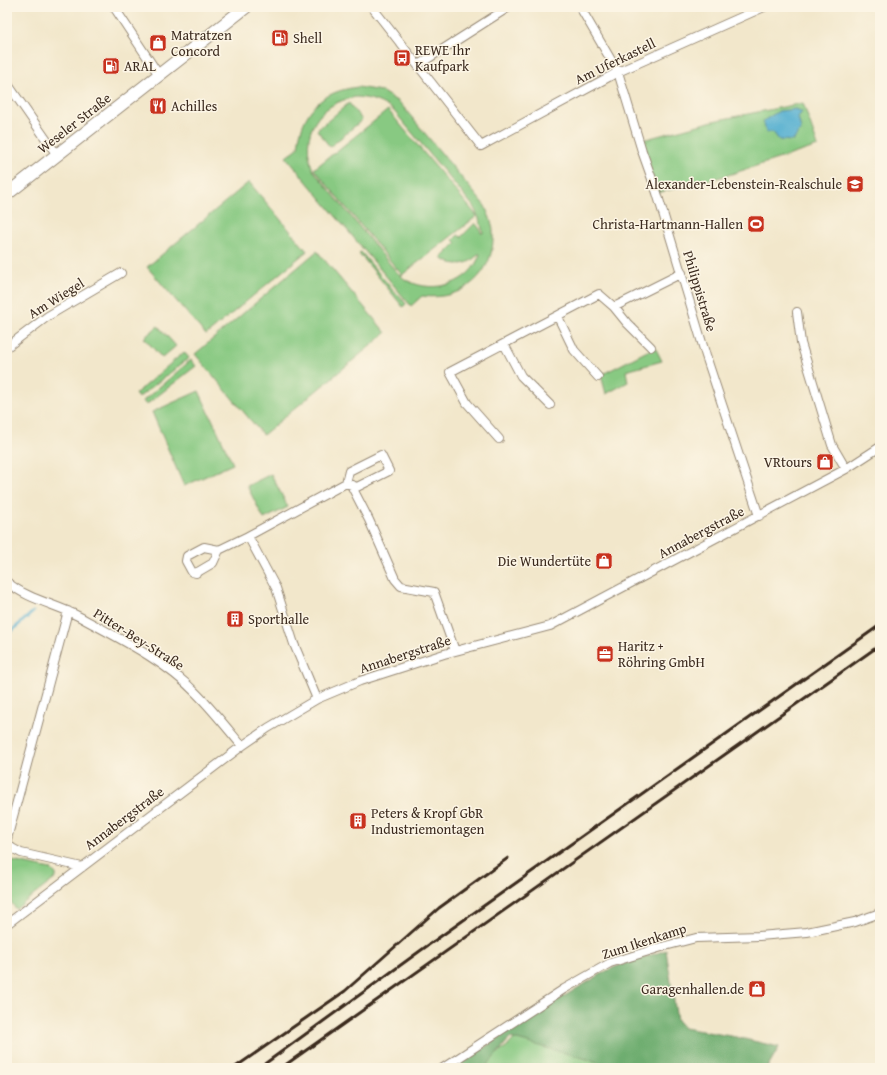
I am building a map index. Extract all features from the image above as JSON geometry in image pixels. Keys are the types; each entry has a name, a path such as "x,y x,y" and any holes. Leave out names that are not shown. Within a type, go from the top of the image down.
{"main road":[{"name":"Weseler Straße","path":"7,194 246,7"}],"street":[{"path":"114,7 159,75"},
{"path":"372,7 418,65 509,7"},
{"name":"Philippistraße","path":"580,7 618,72 682,273 706,356 759,516"},
{"name":"Am Uferkastell","path":"418,65 481,146 618,72 764,7"},
{"path":"7,83 57,155"},
{"name":"Am Wiegel","path":"7,347 48,316 121,273"},
{"path":"614,307 682,273"},
{"path":"499,439 467,403 450,372 558,317 599,294 614,307 626,323 651,347"},
{"path":"797,312 801,343 832,445 846,469"},
{"path":"558,317 574,350 598,377"},
{"path":"504,344 521,376 550,405"},
{"name":"Annabergstraße","path":"7,924 242,746 268,728 317,699 360,681 455,651 550,626 846,469 880,447"},
{"path":"219,550 348,484 357,487 389,471 381,455 349,471 348,484 369,520 395,580 401,586 434,592 455,651"},
{"path":"248,536 276,588 294,644 317,699"},
{"name":"Pitter-Bey-Straße","path":"7,582 16,590 68,610 120,639 169,670 196,693 242,746"},
{"path":"7,839 68,610"},
{"path":"7,843 21,853 82,866"},
{"name":"Zum Ikenkamp","path":"443,1068 564,989 610,963 696,938 759,936 807,932 855,922 880,913"}],"green space":[{"path":"358,87 381,91 400,103 485,206 493,232 489,260 474,282 463,289 437,297 422,296 411,306 286,157 298,148 300,135 309,113 324,98 345,89","holes":["356,97 371,99 394,111 473,206 483,233 481,233 480,229 475,223 461,237 458,235 453,240 456,243 441,258 451,263 461,264 470,261 480,254 469,273 460,279 450,284 440,286 418,285 408,281 394,269 313,170 309,157 308,144 310,133 315,122 322,113 331,106 343,100"]},
{"path":"349,103 362,120 330,147 317,130"},
{"path":"803,103 818,146 725,176 657,193 639,141 713,121"},
{"path":"388,110 477,216 402,275 314,169"},
{"path":"249,182 307,251 206,335 147,267"},
{"path":"317,251 386,333 263,435 195,354"},
{"path":"361,252 406,304 403,307 359,253"},
{"path":"158,326 176,346 162,358 144,338"},
{"path":"655,347 662,361 626,371 628,382 606,394 601,375"},
{"path":"184,352 189,358 138,398 135,394"},
{"path":"191,360 196,366 146,405 143,401"},
{"path":"199,391 233,464 184,486 152,412"},
{"path":"271,474 288,507 264,519 247,486"},
{"path":"7,860 51,869 56,874 56,878 16,909 7,897"},
{"path":"666,950 677,1020 684,1028 736,1037 779,1047 767,1068 620,1068 510,1038 485,1068 454,1068 529,1017 608,970"},
{"path":"514,1039 631,1068 474,1068 506,1048"}],"water":[{"path":"796,109 802,112 798,117 801,129 793,141 779,140 773,132 766,132 763,121 779,111"}],"waterway":[{"path":"7,635 33,612"}],"railway":[{"path":"259,1068 420,951 880,625"},
{"path":"281,1068 880,645"},
{"path":"234,1068 345,991 439,908 508,858"}],"place":[{"name":"Shell","path":"280,38"},
{"name":"Matratzen Concord","path":"158,43"},
{"name":"REWE Ihr Kaufpark","path":"402,58"},
{"name":"ARAL","path":"111,66"},
{"name":"Achilles","path":"158,106"},
{"name":"Alexander-Lebenstein-Realschule","path":"855,184"},
{"name":"Christa-Hartmann-Hallen","path":"756,224"},
{"name":"VRtours","path":"825,462"},
{"name":"Die Wundertüte","path":"604,561"},
{"name":"Sporthalle","path":"235,619"},
{"name":"Haritz + Röhring GmbH","path":"605,654"},
{"name":"Peters & Kropf GbR Industriemontagen","path":"358,821"},
{"name":"Garagenhallen.de","path":"757,989"}]}
